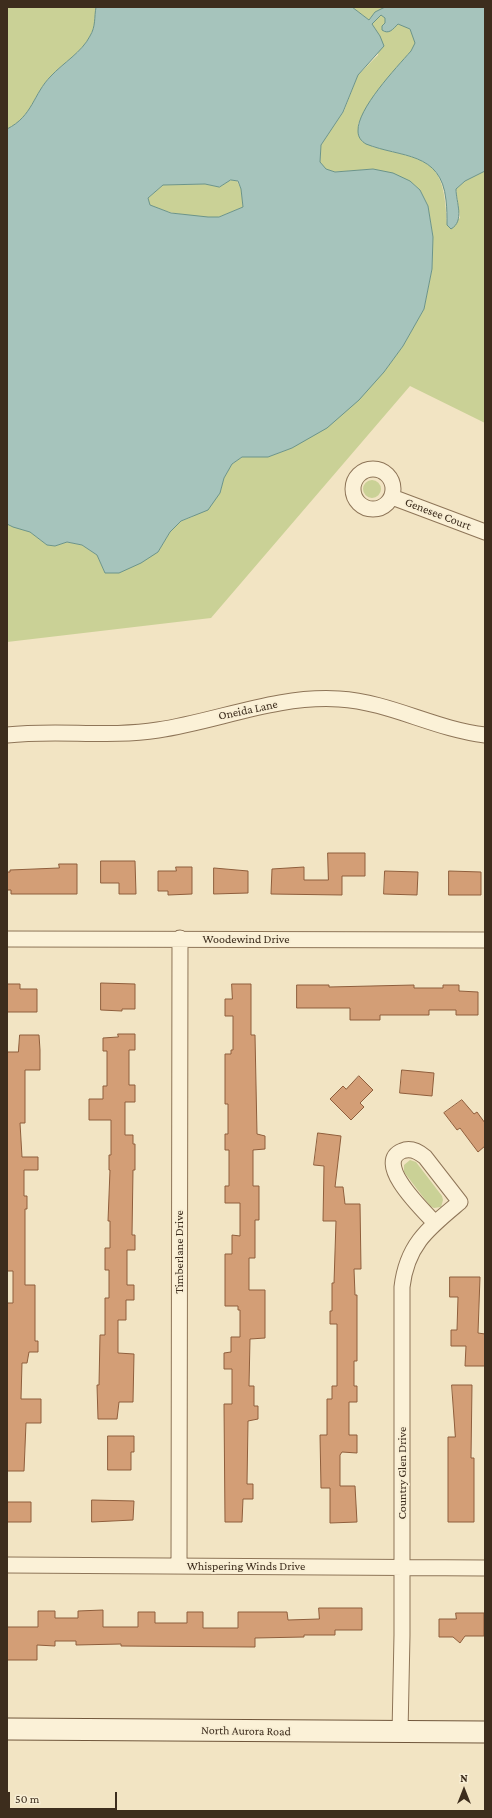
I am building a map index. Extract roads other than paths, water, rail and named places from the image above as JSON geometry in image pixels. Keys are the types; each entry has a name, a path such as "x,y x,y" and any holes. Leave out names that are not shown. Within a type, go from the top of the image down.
{"main road":[{"name":"North Aurora Road","path":"7,1729 485,1732"}],"street":[{"name":"Genesee Court","path":"392,497 485,532"},
{"name":"Oneida Lane","path":"7,735 39,733 117,734 159,730 276,703 322,699 350,700 383,706 448,728 485,735"},
{"name":"Woodewind Drive","path":"7,938 485,940"},
{"name":"Timberlane Drive","path":"179,1566 180,938"},
{"name":"Country Glen Drive","path":"400,1732 402,1567 402,1287 408,1260 420,1238 460,1202 425,1157 418,1152 411,1150 403,1151 396,1155 393,1161 395,1175 435,1223"},
{"name":"Whispering Winds Drive","path":"7,1566 485,1568"}],"water":[{"path":"96,7 352,7 369,20 375,12 385,7 485,7 485,171 465,181 456,189 459,216 455,226 451,229 447,225 447,209 443,184 428,164 405,155 366,144 361,140 358,131 359,122 370,101 387,78 411,51 415,43 410,29 398,24 389,32 384,31 382,30 382,26 385,23 385,18 381,15 372,24 380,36 384,46 358,75 343,112 321,145 320,162 326,169 335,172 373,169 393,173 410,181 420,190 428,206 433,237 432,269 424,309 403,346 384,372 359,400 327,428 292,448 268,457 242,457 232,464 224,478 220,493 208,510 181,521 170,532 158,552 141,563 119,573 105,573 97,555 82,545 67,542 55,546 47,545 30,532 7,524 7,129 16,124 22,118 45,83 87,42 93,29","holes":["231,180 238,181 241,189 243,207 219,217 171,213 150,205 148,198 163,185 205,184 219,187"]}]}
